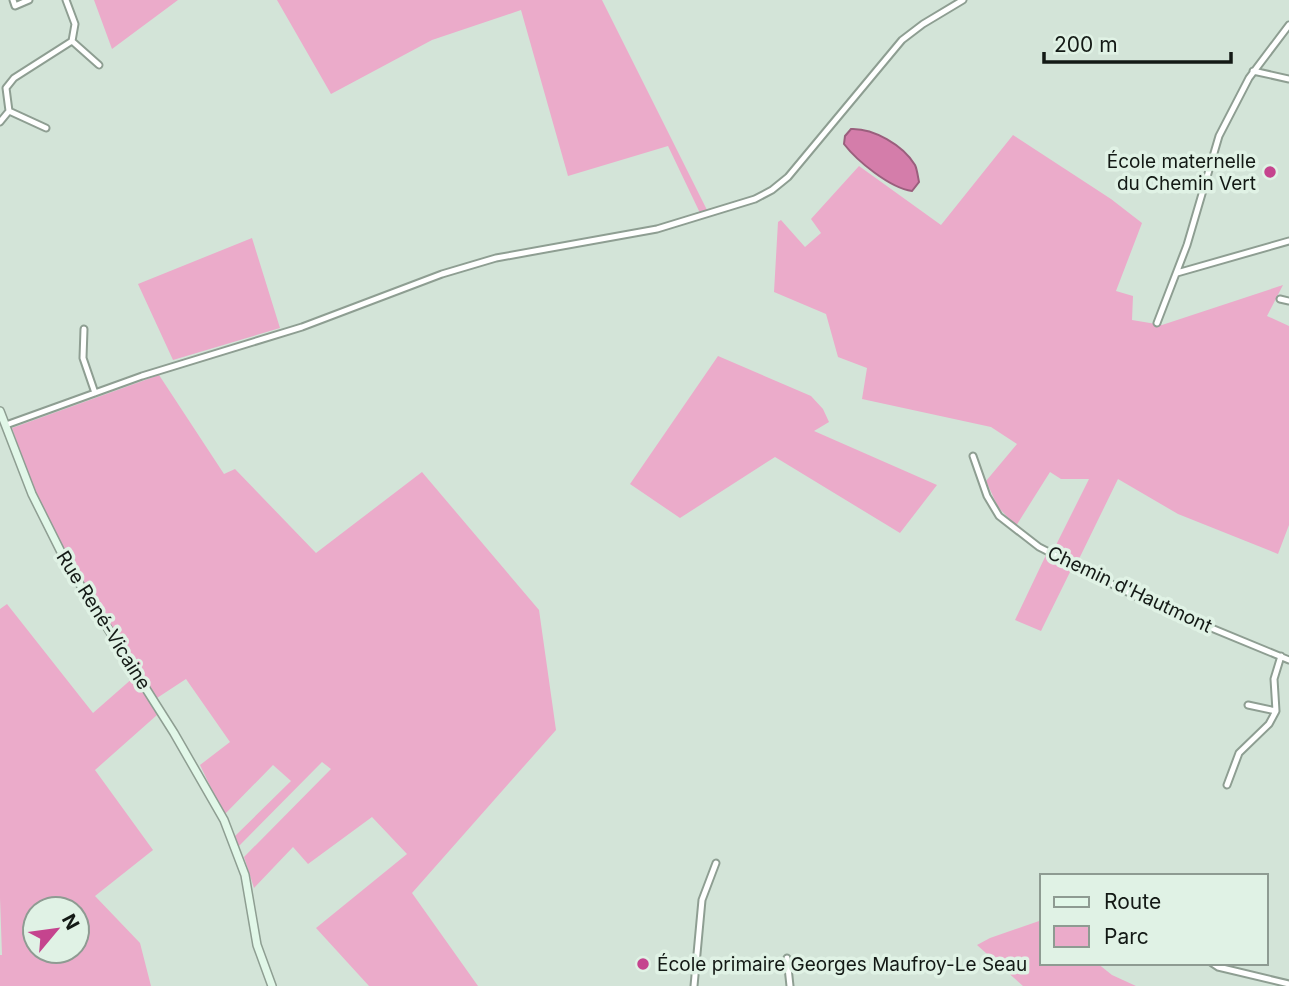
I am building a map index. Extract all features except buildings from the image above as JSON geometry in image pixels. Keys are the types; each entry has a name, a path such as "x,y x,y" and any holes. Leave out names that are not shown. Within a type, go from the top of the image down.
{"street":[{"path":"13,0 15,6 29,1"},
{"path":"0,122 9,111 6,88 14,78 72,41 75,24 66,0"},
{"path":"6,425 142,376 302,327 411,285 496,258 657,229 755,199 788,177 902,40 963,0"},
{"path":"1157,323 1187,244 1219,136 1253,71 1289,25"},
{"path":"72,41 99,65"},
{"path":"1253,71 1289,79"},
{"path":"9,111 46,128"},
{"path":"1177,273 1289,241"},
{"path":"1280,299 1289,301"},
{"path":"84,329 83,358 95,393"},
{"name":"Rue René-Vicaine","path":"0,411 32,494 66,564 174,733 224,820 245,875 257,945 272,986"},
{"name":"Chemin d'Hautmont","path":"973,456 987,496 999,516 1039,548 1141,599 1289,660"},
{"path":"1227,785 1239,753 1269,724 1276,712 1274,679 1280,656"},
{"path":"1248,705 1276,712"},
{"path":"694,986 702,900 716,863"},
{"path":"787,958 790,986"},
{"path":"1215,965 1289,984"}],"green space":[{"path":"94,0 178,0 112,49"},
{"path":"277,0 602,0 707,210 700,213 668,146 568,176 521,10 432,40 331,94"},
{"path":"1013,135 1111,199 1142,223 1116,291 1133,296 1132,320 1162,325 1283,285 1267,316 1289,326 1289,525 1278,554 1178,514 1118,479 1077,563 1053,551 1089,479 1061,479 1050,472 1016,526 998,507 986,481 1017,444 991,427 862,399 867,368 838,357 826,314 774,292 778,222 781,220 805,247 821,233 811,219 859,166 941,225"},
{"path":"252,238 280,328 173,360 138,284"},
{"path":"718,356 811,396 823,409 829,422 814,431 937,485 900,533 775,457 680,518 630,484"},
{"path":"159,375 224,474 235,469 316,553 422,472 539,610 556,730 412,893 478,986 369,986 316,928 407,854 372,817 308,864 293,847 254,888 244,857 331,769 322,762 238,847 235,836 291,781 273,765 224,815 200,765 230,742 186,679 157,698 98,607 57,537 36,492 12,428"},
{"path":"1046,555 1072,568 1041,631 1015,620"},
{"path":"7,604 93,713 134,677 157,715 95,770 153,850 95,896 140,943 151,986 0,986 0,609"},
{"path":"1040,921 1040,965 1100,965 1112,975 1136,986 1023,986 977,945"}],"shaded area":[{"path":"851,129 869,131 887,139 910,158 915,165 919,182 912,191 884,179 850,151 844,144 845,136"}],"place":[{"name":"École maternelle du Chemin Vert","path":"1270,172"},
{"name":"École primaire Georges Maufroy-Le Seau","path":"643,964"}]}
